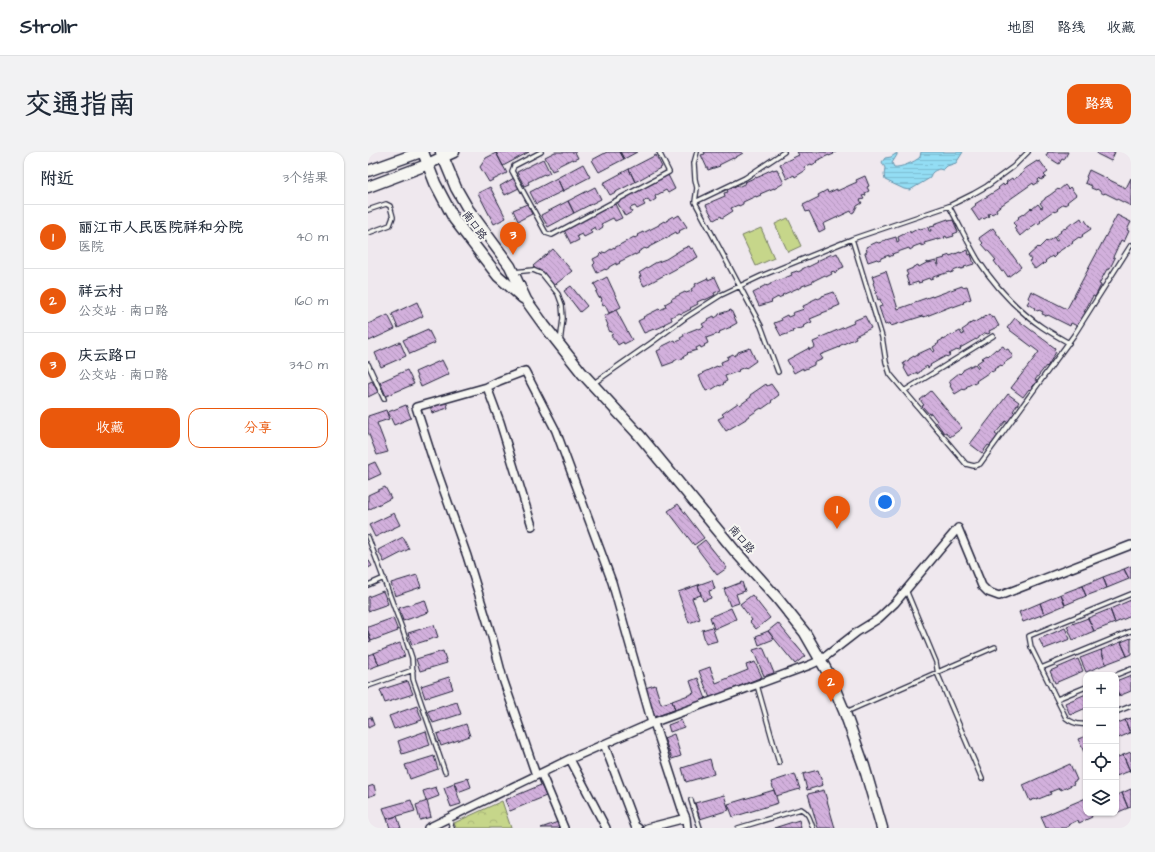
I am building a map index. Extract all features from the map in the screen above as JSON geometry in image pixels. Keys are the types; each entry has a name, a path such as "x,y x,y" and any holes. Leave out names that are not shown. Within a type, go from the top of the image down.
{"main road":[{"name":"南口路","path":"422,152 441,196 454,219 498,276 526,300"},
{"path":"368,171 422,152"},
{"path":"368,187 427,164 442,154 454,152"},
{"name":"南口路","path":"442,154 456,188 468,209 510,266 526,300 560,346 592,385 640,436 735,551 777,598 821,660 845,713 864,766 882,828"}],"street":[{"path":"564,828 538,774 502,679 492,637 467,556 416,407 487,386 525,371 556,431 612,582 653,723 686,818 687,828"},
{"path":"487,386 500,422 532,526"},
{"path":"428,828 570,759 653,723 821,660 857,632 878,619 895,603 958,528 982,586 988,592 999,596 1131,545"},
{"path":"604,744 635,826 638,828"},
{"path":"570,759 606,828"},
{"path":"649,828 686,818"}],"lane":[{"path":"541,152 514,166 512,172 546,234 552,235 670,172 659,152"},
{"path":"697,152 694,171 697,188 695,202 761,326 778,372"},
{"path":"695,202 745,178 784,152"},
{"path":"592,385 684,318 739,285 852,239 949,206 987,186 1013,167 1028,152"},
{"path":"368,210 386,204 390,206 392,217 390,225 368,233"},
{"path":"949,206 978,259 999,288 1027,316 1069,343"},
{"path":"852,239 882,337 887,368 890,374 966,464 971,466 980,464 1069,343 1131,245"},
{"path":"513,272 533,270 542,274 558,294 562,305 563,318 560,346"},
{"path":"904,391 993,336"},
{"path":"368,366 384,400"},
{"path":"368,537 412,658 413,679 445,772"},
{"path":"368,585 384,578"},
{"path":"906,590 982,779"},
{"path":"1083,724 1074,723 1066,718 1031,647 1029,636 1131,594"},
{"path":"1041,668 1131,631"},
{"path":"845,713 995,647"},
{"path":"1119,674 1131,669"},
{"path":"368,686 413,670"},
{"path":"757,685 778,763"},
{"path":"1057,699 1083,688"},
{"path":"1119,711 1131,706"},
{"path":"691,800 700,828"},
{"path":"738,828 801,809 806,811 813,828"},
{"path":"449,818 452,828"}],"green space":[{"path":"788,218 801,246 788,252 775,224"},
{"path":"761,228 774,258 756,266 742,236"},
{"path":"502,801 511,828 456,828 454,823"}],"water":[{"path":"921,152 963,152 956,163 947,166 943,170 939,169 934,171 930,178 910,190 904,189 885,180 885,168 882,162 885,158 891,157 897,153 892,163 894,167 900,167 918,159"}],"building":[{"path":"496,152 529,152 503,166"},
{"path":"555,152 575,152 578,158 572,159 556,167 557,169 552,171 545,157"},
{"path":"607,152 620,152 624,159 599,172 592,160"},
{"path":"620,152 637,152 624,159"},
{"path":"704,152 743,153 719,165 720,166 708,170 701,155 705,154"},
{"path":"797,152 836,152 816,161 817,162 812,165 811,164 804,167 806,170 795,177 794,175 787,179 780,164 799,155"},
{"path":"1048,152 1068,152 1064,160 1062,159 1059,164 1046,156"},
{"path":"1098,152 1115,152 1111,161 1097,154"},
{"path":"496,153 507,173 489,182 480,167 486,158"},
{"path":"656,155 662,167 635,182 629,169"},
{"path":"543,159 550,173 544,174 528,182 529,184 524,186 517,172"},
{"path":"1037,161 1040,161 1048,172 1044,175 1046,177 1041,180 1040,178 1038,180 1039,182 1034,185 1033,183 996,209 997,211 992,214 988,214 989,216 979,221 971,209 976,205 975,204 999,189 998,188 1003,184 1004,186 1007,183 1006,182 1012,178 1013,180 1024,172 1023,170"},
{"path":"583,164 590,177 563,191 557,178"},
{"path":"629,169 635,182 610,195 603,183"},
{"path":"773,169 777,169 784,183 774,189 743,202 743,204 739,206 738,205 731,208 733,211 722,218 721,216 714,220 706,205 725,196 724,193 728,192 727,190 738,185 738,187 746,183 745,182 763,175 762,174"},
{"path":"1089,170 1126,188 1131,178 1131,206 1100,192 1097,189 1091,188 1092,186 1085,183"},
{"path":"668,175 675,189 668,193 666,190 655,196 656,199 650,203 648,199 643,202 645,205 637,209 635,206 630,208 632,212 625,216 617,202"},
{"path":"865,176 869,186 867,187 869,191 865,193 866,195 862,196 864,199 860,200 862,203 857,206 854,212 852,213 851,211 823,224 825,229 819,232 809,211 806,212 803,205 819,197 818,195 827,190 828,193 837,189 837,191 857,182 856,180"},
{"path":"514,178 519,188 505,195 500,186"},
{"path":"557,178 563,191 536,204 530,192"},
{"path":"1065,185 1068,189 1070,187 1076,195 1067,202 1068,203 1065,205 1064,204 1057,209 1058,210 1055,212 1054,211 1020,236 1014,228 1016,226 1013,223 1019,218 1018,217 1038,204 1041,208 1043,207 1040,203 1045,198"},
{"path":"490,187 506,218 494,224 478,193"},
{"path":"595,187 601,199 574,213 568,201"},
{"path":"568,201 574,213 548,227 541,215"},
{"path":"527,204 532,214 518,221 513,210"},
{"path":"615,204 622,218 615,221 613,218 601,224 603,227 597,231 595,227 590,230 592,233 584,237 582,234 577,236 579,240 571,244 564,230"},
{"path":"679,215 687,227 679,231 680,232 677,234 676,232 649,248 645,248 638,252 639,253 619,262 620,263 616,265 616,263 606,270 605,269 597,273 593,265 595,263 593,259 634,237 635,238 638,236 637,235 659,225 664,221 665,222 673,216 674,218"},
{"path":"1117,215 1131,222 1127,230 1129,231 1124,242 1121,240 1109,270 1107,269 1099,284 1101,285 1095,297 1093,296 1084,312 1086,312 1077,326 1071,323 1070,326 1048,315 1042,314 1043,312 1034,309 1035,308 1027,304 1030,299 1028,298 1031,291 1067,309"},
{"path":"1081,218 1083,222 1085,220 1091,229 1082,235 1083,236 1072,242 1073,243 1055,254 1056,255 1053,258 1052,256 1045,261 1046,262 1043,265 1043,263 1035,269 1029,261 1031,260 1028,256 1046,241 1047,242 1054,237 1056,241 1058,240 1055,236 1061,232 1060,231"},
{"path":"948,219 949,221 953,220 958,232 953,234 954,236 947,238 946,236 944,237 945,238 924,243 925,245 921,246 921,244 913,247 910,250 909,248 892,254 893,255 889,257 889,255 878,260 868,262 865,253 867,252 866,247 877,242 882,242 896,237 897,242 899,241 898,237 904,233 910,231 910,233 919,228 928,227 929,231 931,231 930,227 935,226 934,224"},
{"path":"993,228 1021,267 1008,277 1004,271 1002,272 994,261 996,260 982,244 983,243 979,238"},
{"path":"689,246 691,249 693,248 698,257 644,286 639,277 641,276 639,273"},
{"path":"553,249 572,271 551,288 533,266"},
{"path":"968,250 974,264 950,273 933,277 933,279 930,280 929,278 921,281 922,282 909,285 906,271 918,265 919,267 928,262 936,261 939,265 938,260"},
{"path":"837,253 844,267 839,269 840,270 835,273 834,271 831,272 832,274 826,277 825,275 813,282 778,297 771,301 772,302 759,306 753,293 761,289 760,288 792,275 791,273 798,272 818,262 817,261"},
{"path":"886,271 898,309 962,286 967,286 971,299 963,302 964,303 924,317 923,316 891,326 890,323 885,325 879,307 882,306 880,299 878,300 876,293 878,292 876,291 873,283 872,276"},
{"path":"607,277 621,307 609,313 605,305 603,306 601,297 599,298 596,292 598,291 594,284"},
{"path":"715,277 721,290 714,293 715,295 697,302 698,304 681,314 680,313 671,317 672,320 664,324 665,325 644,333 638,321 644,318 643,317 666,307 665,304 672,300 671,299 685,292 692,291 691,289 696,286 695,284 708,278 708,280"},
{"path":"571,286 587,306 580,312 564,291"},
{"path":"834,292 840,305 810,319 812,322 803,326 804,327 781,336 774,323 782,320 781,318 787,315 788,317 793,315 792,313 804,309 803,306 812,302 811,301"},
{"path":"417,302 423,316 398,328 392,314"},
{"path":"616,310 632,340 618,345 611,335 613,334 607,326 608,325 604,316"},
{"path":"731,310 737,323 719,332 720,333 706,338 708,343 704,345 705,346 701,348 700,346 696,348 697,350 687,353 688,354 683,358 663,366 657,351 661,349 661,347 675,340 676,342 681,340 680,338 684,336 683,334 704,327 702,324 709,320 708,319 714,316 715,318 719,314"},
{"path":"989,314 992,318 994,317 999,326 989,331 990,333 986,333 960,348 961,349 958,351 957,350 949,354 950,355 930,365 931,366 928,368 927,366 917,374 917,372 909,377 903,363 931,348 933,352 935,351 933,347 939,343 938,342 960,331 962,335 964,334 962,330 968,325"},
{"path":"388,315 395,329 369,341 368,324"},
{"path":"865,316 871,328 855,336 856,338 839,346 840,347 820,355 823,359 814,363 814,365 803,370 803,368 794,373 787,360 809,348 809,350 815,347 813,342 820,339 819,338 854,323 853,321"},
{"path":"1015,318 1055,348 1054,350 1056,352 1047,367 1046,366 1035,380 1037,381 1023,397 1011,388 1039,352 1007,328"},
{"path":"428,329 435,343 410,354 403,340"},
{"path":"400,342 406,356 381,367 375,353"},
{"path":"1003,346 1006,350 1008,349 1013,357 1002,366 1001,365 994,369 995,370 976,381 977,382 974,384 973,383 964,390 963,389 955,394 949,381 959,373 960,374 963,370 975,364 978,368 977,363 983,359 982,358 987,355 988,356 996,349"},
{"path":"750,348 756,361 746,368 745,367 725,376 727,381 723,383 724,384 706,391 699,376 703,374 702,373 722,365 721,362 728,359 727,357 733,354 734,356 738,352"},
{"path":"442,360 449,374 421,387 415,372"},
{"path":"407,370 414,384 386,396 380,382"},
{"path":"372,381 378,392 368,397 368,383"},
{"path":"766,384 767,386 771,384 779,395 762,409 761,408 726,431 718,419 724,416 722,414 738,403 740,405 751,397 750,395"},
{"path":"931,391 962,428 950,437 946,432 944,433 931,413 929,414 922,406 924,405 920,400"},
{"path":"1008,394 1019,402 1013,411 1015,413 995,434 998,436 982,453 970,444"},
{"path":"446,400 448,408 432,413 430,405"},
{"path":"406,405 411,418 394,425 388,412"},
{"path":"386,410 389,419 377,423 388,452 377,455 368,432 368,416"},
{"path":"375,462 381,474 368,480 368,465"},
{"path":"385,487 391,498 368,510 368,495"},
{"path":"678,504 704,538 694,545 668,511"},
{"path":"394,513 400,525 375,537 369,525"},
{"path":"403,537 409,549 384,562 378,550"},
{"path":"705,540 727,568 717,575 696,547"},
{"path":"368,559 372,566 368,568"},
{"path":"1131,566 1131,578 1129,579 1124,569"},
{"path":"1124,569 1129,579 1107,588 1103,577"},
{"path":"417,575 421,587 395,596 391,583"},
{"path":"1103,577 1107,588 1086,596 1082,586"},
{"path":"712,580 715,589 709,591 711,598 703,601 698,585"},
{"path":"742,582 745,591 736,594 739,603 730,606 724,589"},
{"path":"698,585 701,595 692,598 700,619 689,623 678,592"},
{"path":"1082,586 1086,596 1065,605 1061,594"},
{"path":"383,591 388,604 368,611 368,597"},
{"path":"1061,594 1065,605 1044,614 1040,603"},
{"path":"752,595 770,618 756,629 750,622 752,620 740,604"},
{"path":"425,600 429,612 403,621 399,608"},
{"path":"1131,600 1131,616 1115,623 1110,609"},
{"path":"1040,603 1044,614 1023,622 1019,612"},
{"path":"731,608 736,619 714,629 710,617"},
{"path":"1110,609 1115,623 1094,631 1088,618"},
{"path":"393,618 398,631 371,641 368,627"},
{"path":"1088,618 1094,631 1073,640 1067,626"},
{"path":"778,623 805,656 795,664 768,631"},
{"path":"434,625 438,637 412,645 408,633"},
{"path":"712,627 717,641 706,644 702,630"},
{"path":"1065,628 1070,639 1044,649 1039,639"},
{"path":"368,631 371,641 368,642"},
{"path":"768,631 774,639 759,645 756,636"},
{"path":"1131,638 1131,654 1127,656 1121,642"},
{"path":"1121,642 1127,656 1106,664 1101,650"},
{"path":"400,643 405,656 379,665 374,653"},
{"path":"763,647 774,673 764,676 753,650"},
{"path":"1101,650 1106,664 1086,672 1080,658"},
{"path":"443,651 447,663 420,671 416,659"},
{"path":"374,653 379,665 368,669 368,655"},
{"path":"1078,659 1083,671 1055,683 1050,671"},
{"path":"755,662 762,677 710,698 699,671 710,667 716,683 748,670 746,665"},
{"path":"1131,675 1131,691 1119,696 1119,680"},
{"path":"449,677 453,689 425,698 421,686"},
{"path":"698,678 706,699 675,710 672,701 694,693 690,681"},
{"path":"408,681 413,694 385,703 380,690"},
{"path":"655,685 661,704 672,701 675,710 654,717 645,688"},
{"path":"1083,695 1083,709 1070,715 1065,703"},
{"path":"457,702 461,714 433,723 428,711"},
{"path":"417,706 422,720 394,729 389,716"},
{"path":"371,717 374,725 368,728 368,718"},
{"path":"1131,718 1131,733 1130,733 1125,720"},
{"path":"681,720 684,727 670,732 668,725"},
{"path":"1125,720 1130,733 1119,738 1119,723"},
{"path":"466,724 470,736 441,746 437,734"},
{"path":"426,731 430,745 402,754 398,741"},
{"path":"674,734 681,756 672,759 664,738"},
{"path":"1083,737 1083,750 1078,739"},
{"path":"1131,752 1131,770 1130,771 1123,755"},
{"path":"1123,755 1130,771 1119,775 1119,757"},
{"path":"434,756 438,769 410,779 405,765"},
{"path":"710,759 714,774 686,782 682,768"},
{"path":"1070,764 1077,780 1073,782 1074,784 1061,790 1060,788 1050,792 1051,794 1030,801 1023,785"},
{"path":"818,770 823,785 807,790 803,774"},
{"path":"795,774 800,789 776,796 771,782"},
{"path":"468,778 471,787 458,792 454,782"},
{"path":"454,784 461,804 451,807 444,788"},
{"path":"374,785 376,794 368,797 368,787"},
{"path":"541,785 546,796 510,811 505,800"},
{"path":"436,787 439,796 426,801 423,791"},
{"path":"1131,789 1131,807 1128,808 1122,793"},
{"path":"774,790 778,803 733,817 728,804"},
{"path":"824,790 835,828 818,828 808,794"},
{"path":"1122,793 1128,808 1119,812 1119,794"},
{"path":"724,795 729,810 700,819 695,803"},
{"path":"1083,799 1083,816 1092,817 1079,823 1078,820 1065,828 1046,828 1041,817"},
{"path":"411,800 415,811 387,819 383,808"},
{"path":"427,801 431,817 420,820 416,805"},
{"path":"397,816 401,828 390,828 387,819"},
{"path":"799,820 801,828 774,828"},
{"path":"558,822 560,828 541,828"}],"place":[{"name":"庆云路口","path":"513,255"},
{"name":"丽江市人民医院祥和分院","path":"837,529"},
{"name":"祥云村","path":"831,702"}]}
